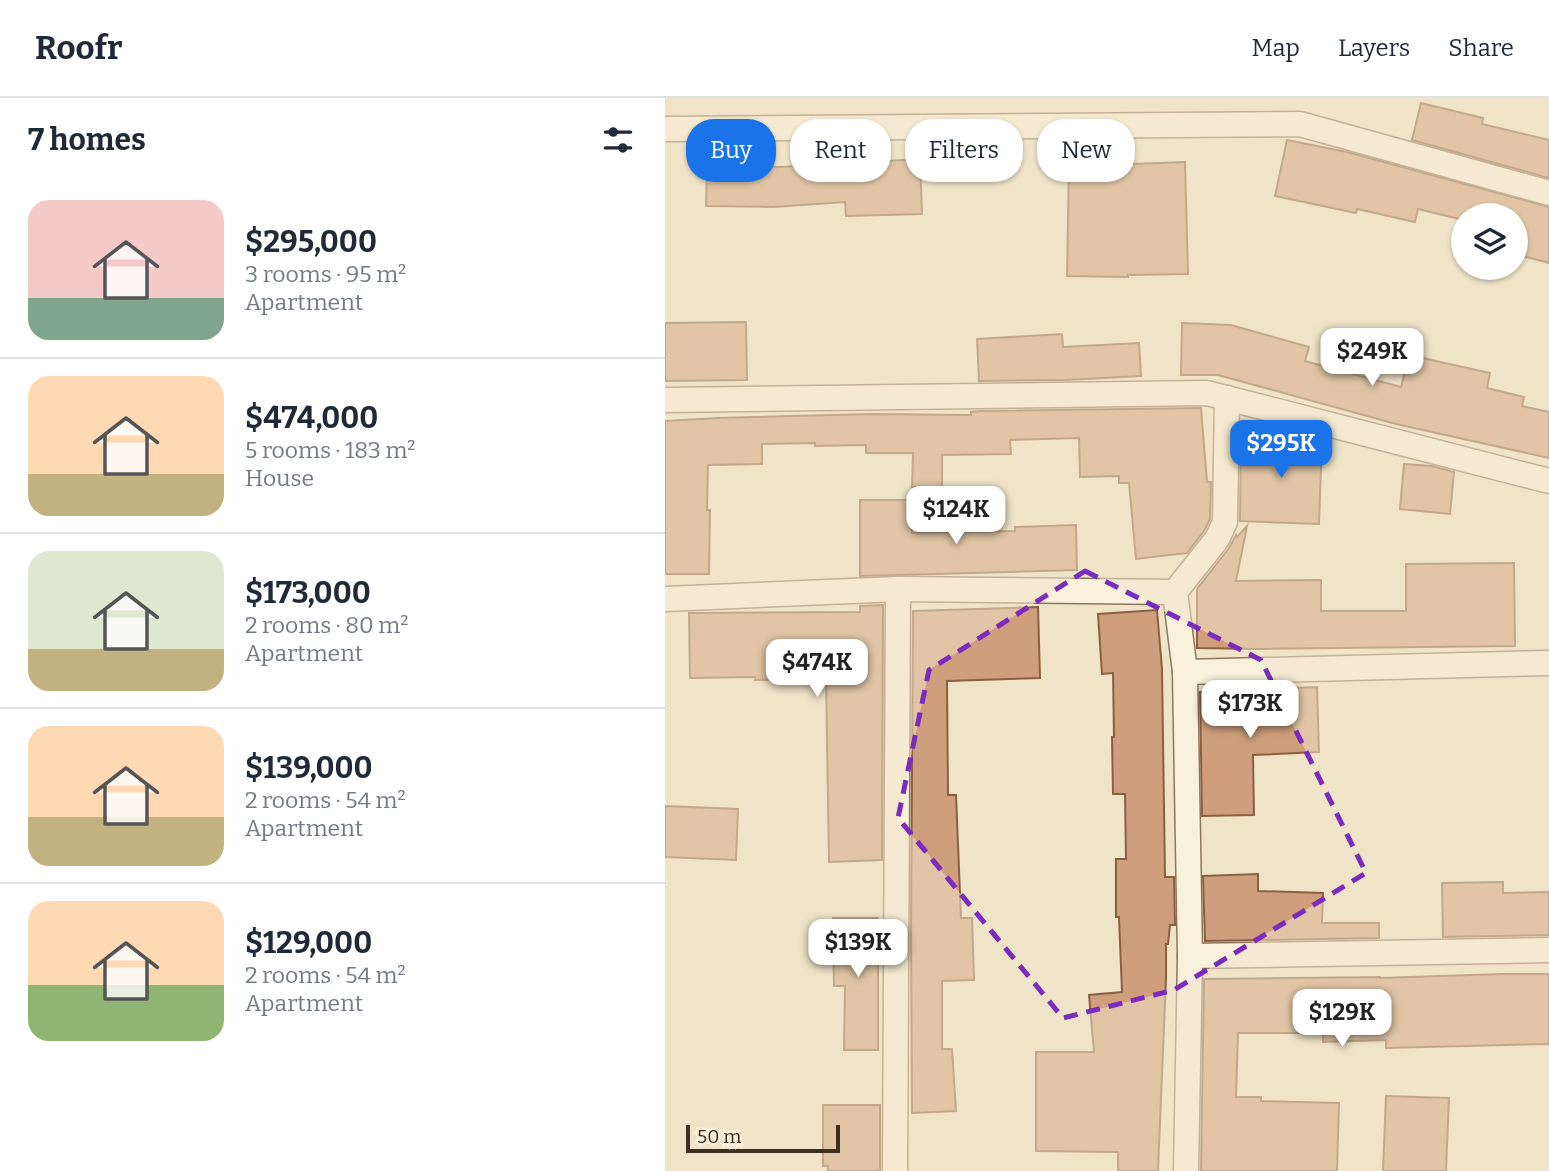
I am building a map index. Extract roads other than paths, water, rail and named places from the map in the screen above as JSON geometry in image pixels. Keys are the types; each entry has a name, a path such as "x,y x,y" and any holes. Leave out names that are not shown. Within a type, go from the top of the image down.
{"street":[{"path":"665,129 1300,124 1549,193"},
{"path":"665,400 1207,393 1549,481"},
{"path":"1187,1171 1190,956 1185,672 1175,592 1217,539 1225,522 1227,398"},
{"path":"665,599 898,589 1175,592"},
{"path":"895,1171 898,589"},
{"path":"1185,672 1549,663"},
{"path":"1190,956 1549,950"}]}
